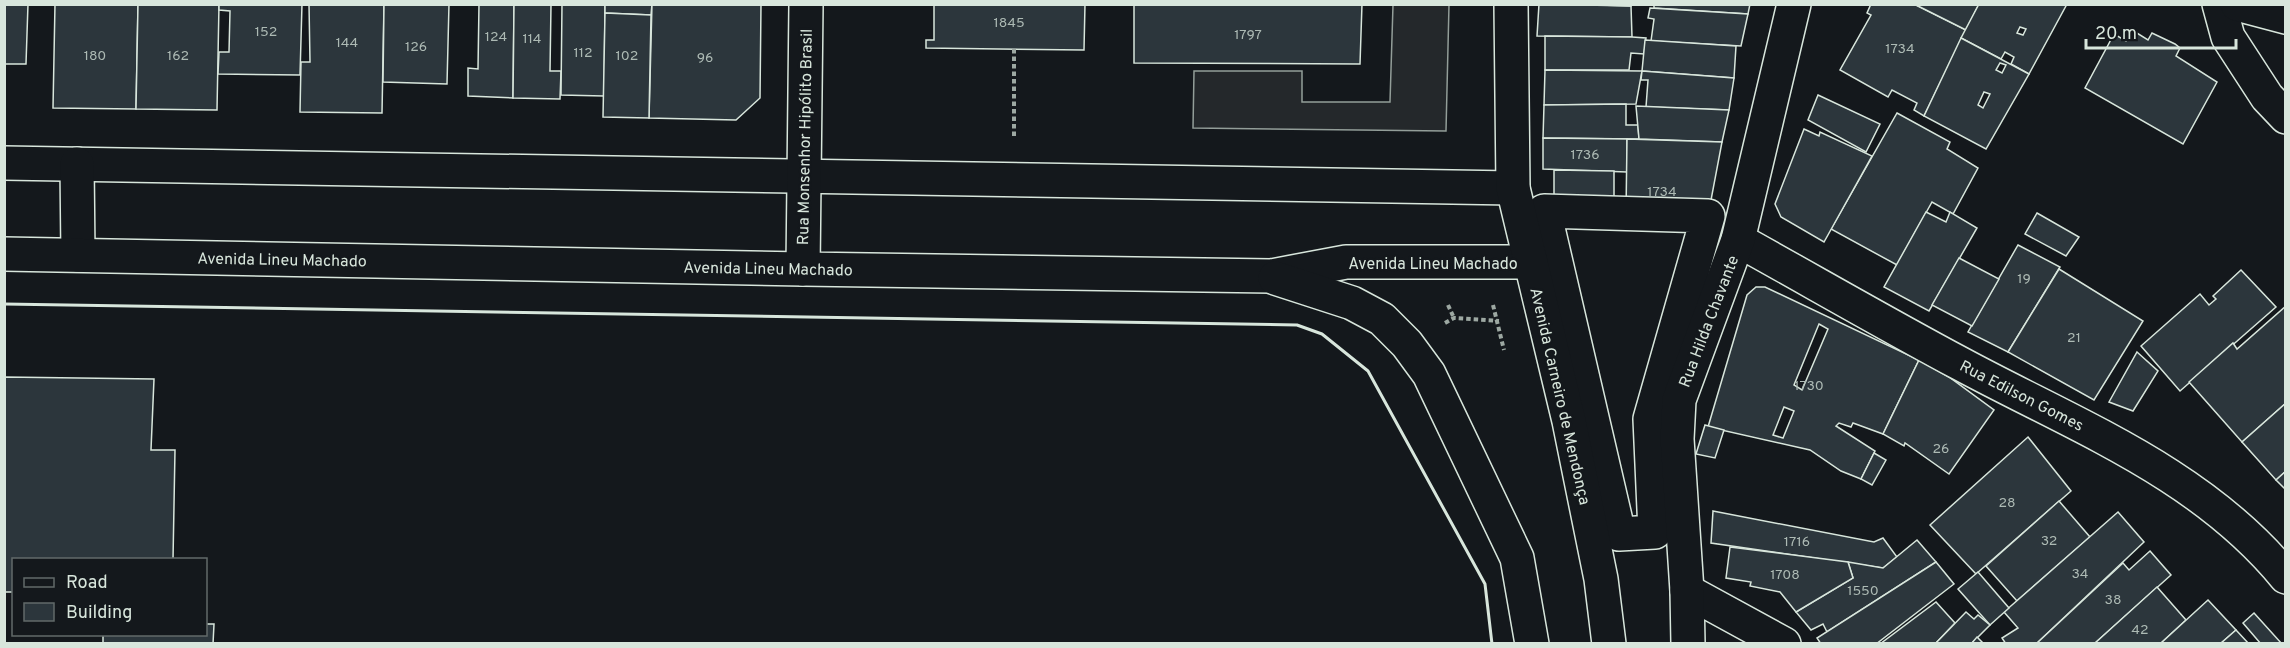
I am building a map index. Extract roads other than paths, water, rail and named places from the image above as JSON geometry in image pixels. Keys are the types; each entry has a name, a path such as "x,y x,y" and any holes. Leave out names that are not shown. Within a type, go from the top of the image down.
{"street":[{"name":"Rua Monsenhor Hipólito Brasil","path":"803,269 806,4"},
{"name":"Avenida Carneiro de Mendonça","path":"1511,4 1513,188 1569,421 1600,579 1609,644"},
{"name":"Rua Hilda Chavante","path":"1688,644 1687,591 1677,439 1679,400 1738,240 1794,4"},
{"path":"2219,4 2228,37 2267,98 2286,117"},
{"path":"2237,4 2286,17"},
{"path":"4,163 1513,188"},
{"path":"77,164 78,255"},
{"path":"1544,211 1708,216 1650,419 1655,532 1619,534 1544,211"},
{"name":"Rua Edilson Gomes","path":"1738,240 1962,364 2146,459 2219,513 2267,554 2286,577"},
{"name":"Avenida Lineu Machado","path":"4,254 1271,276 1346,262 1531,262"},
{"path":"1271,276 1352,303 1382,319 1407,344 1429,374 1517,558 1532,644"},
{"path":"1687,591 1784,644"}]}
